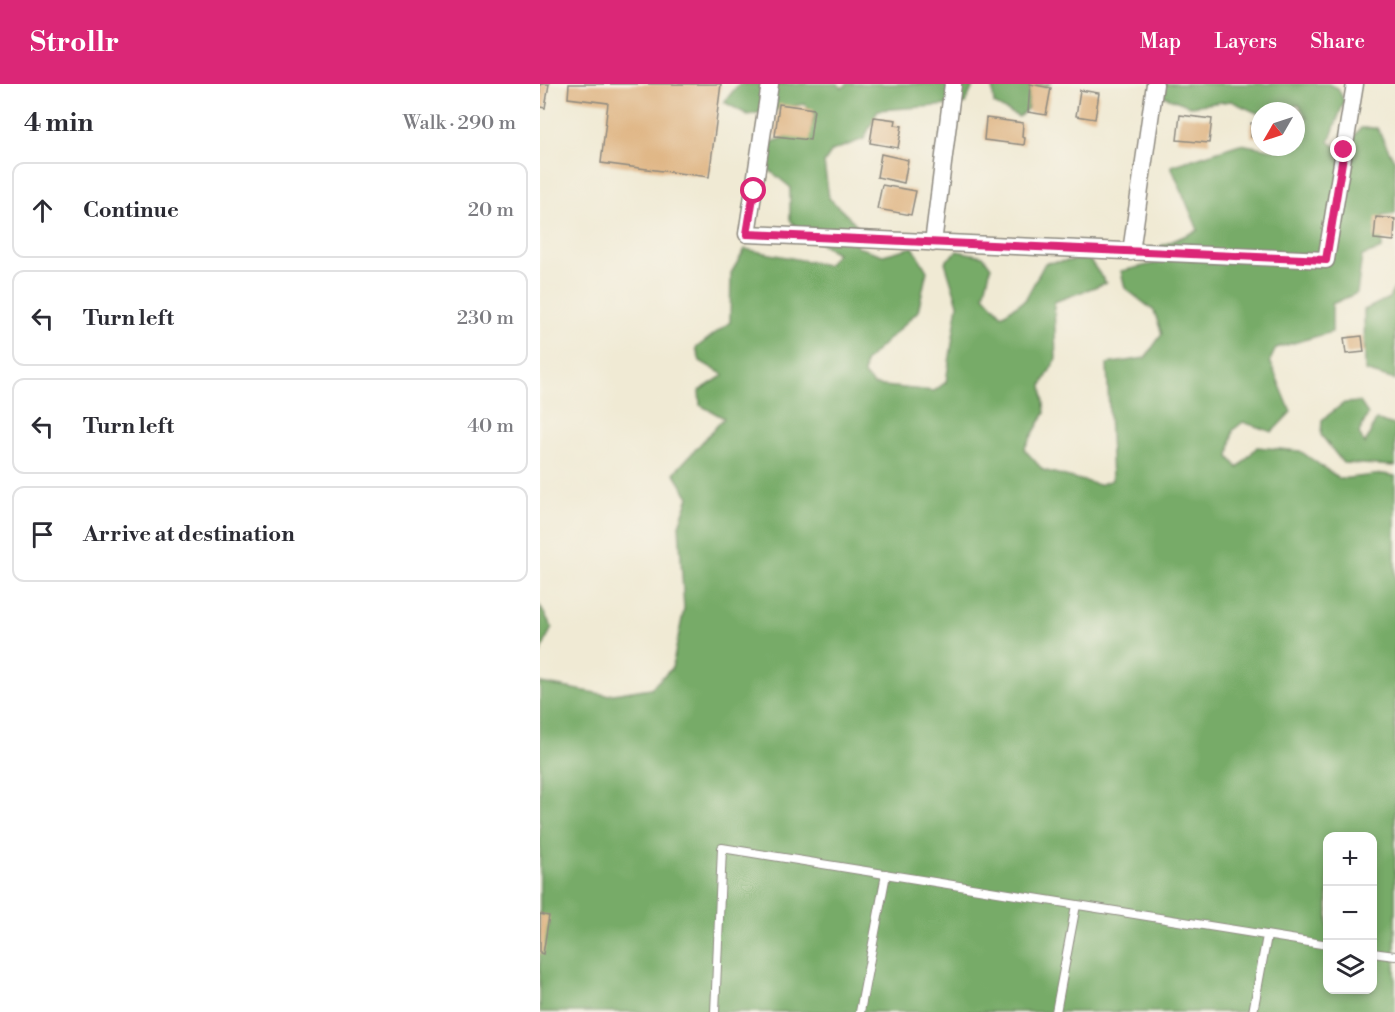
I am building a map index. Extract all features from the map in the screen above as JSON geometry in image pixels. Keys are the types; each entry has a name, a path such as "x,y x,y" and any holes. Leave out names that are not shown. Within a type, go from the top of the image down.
{"street":[{"path":"770,84 747,234 1326,260 1355,84"},
{"path":"933,243 953,84"},
{"path":"1131,252 1155,84"}],"lane":[{"path":"715,1012 722,848 1323,944"},
{"path":"860,1012 886,874"},
{"path":"1056,1012 1076,905"},
{"path":"1254,1012 1267,936"},
{"path":"1377,954 1395,956"}],"green space":[{"path":"739,84 838,84 842,88 847,84 974,84 965,104 878,110 864,139 832,151 824,163 829,198 856,224 857,247 883,255 913,247 927,271 918,311 865,362 864,375 874,385 934,391 946,382 958,304 945,262 957,251 983,256 991,267 984,295 1002,315 1025,300 1045,263 1089,259 1106,283 1054,302 1056,359 1042,385 1045,413 1024,449 1043,470 1099,485 1112,480 1107,364 1145,358 1162,334 1154,311 1125,288 1121,271 1162,262 1161,246 1198,230 1171,166 1240,144 1251,146 1251,156 1305,156 1305,121 1307,119 1305,102 1251,102 1251,110 1231,101 1190,106 1161,95 1160,84 1328,84 1338,88 1344,101 1329,142 1341,150 1361,128 1377,128 1395,162 1395,214 1382,216 1382,249 1362,256 1357,293 1332,304 1332,332 1276,348 1270,361 1291,412 1272,432 1243,422 1233,430 1229,457 1238,468 1257,447 1300,451 1340,479 1383,474 1395,476 1395,1012 540,1012 540,683 607,695 651,688 672,668 684,609 679,525 689,497 674,473 724,418 700,405 699,391 724,375 700,361 696,348 730,322 731,273 745,249 827,265 837,253 798,231 790,219 790,187 768,169 772,142 811,128 815,114 804,104 748,115 724,102"},
{"path":"992,84 1050,84 1045,88 1030,88 1028,108 1019,117 994,104"},
{"path":"1395,287 1395,380 1365,371 1364,310 1389,298"},
{"path":"1360,402 1368,414 1359,433 1365,444 1376,420 1395,425 1395,466 1343,463 1321,435 1322,420 1344,403"},
{"path":"540,606 552,627 540,654"}],"building":[{"path":"540,84 549,84 545,108 540,107"},
{"path":"569,84 721,84 709,177 601,163 608,103 568,98"},
{"path":"1030,84 1051,88 1046,115 1028,112"},
{"path":"1080,90 1099,93 1095,119 1076,116"},
{"path":"779,104 814,109 810,140 775,136"},
{"path":"1180,115 1212,119 1209,143 1177,140"},
{"path":"874,117 896,120 895,125 902,126 898,148 870,143"},
{"path":"986,118 1023,123 1024,145 984,140"},
{"path":"881,154 908,160 904,183 877,177"},
{"path":"882,185 916,191 911,215 877,209"},
{"path":"1376,217 1395,219 1394,241 1374,239"},
{"path":"1362,336 1364,352 1346,354 1344,338"},
{"path":"540,914 549,916 543,954 540,953"}],"route":[{"path":"754,191 747,234 1326,260 1344,150"}]}
